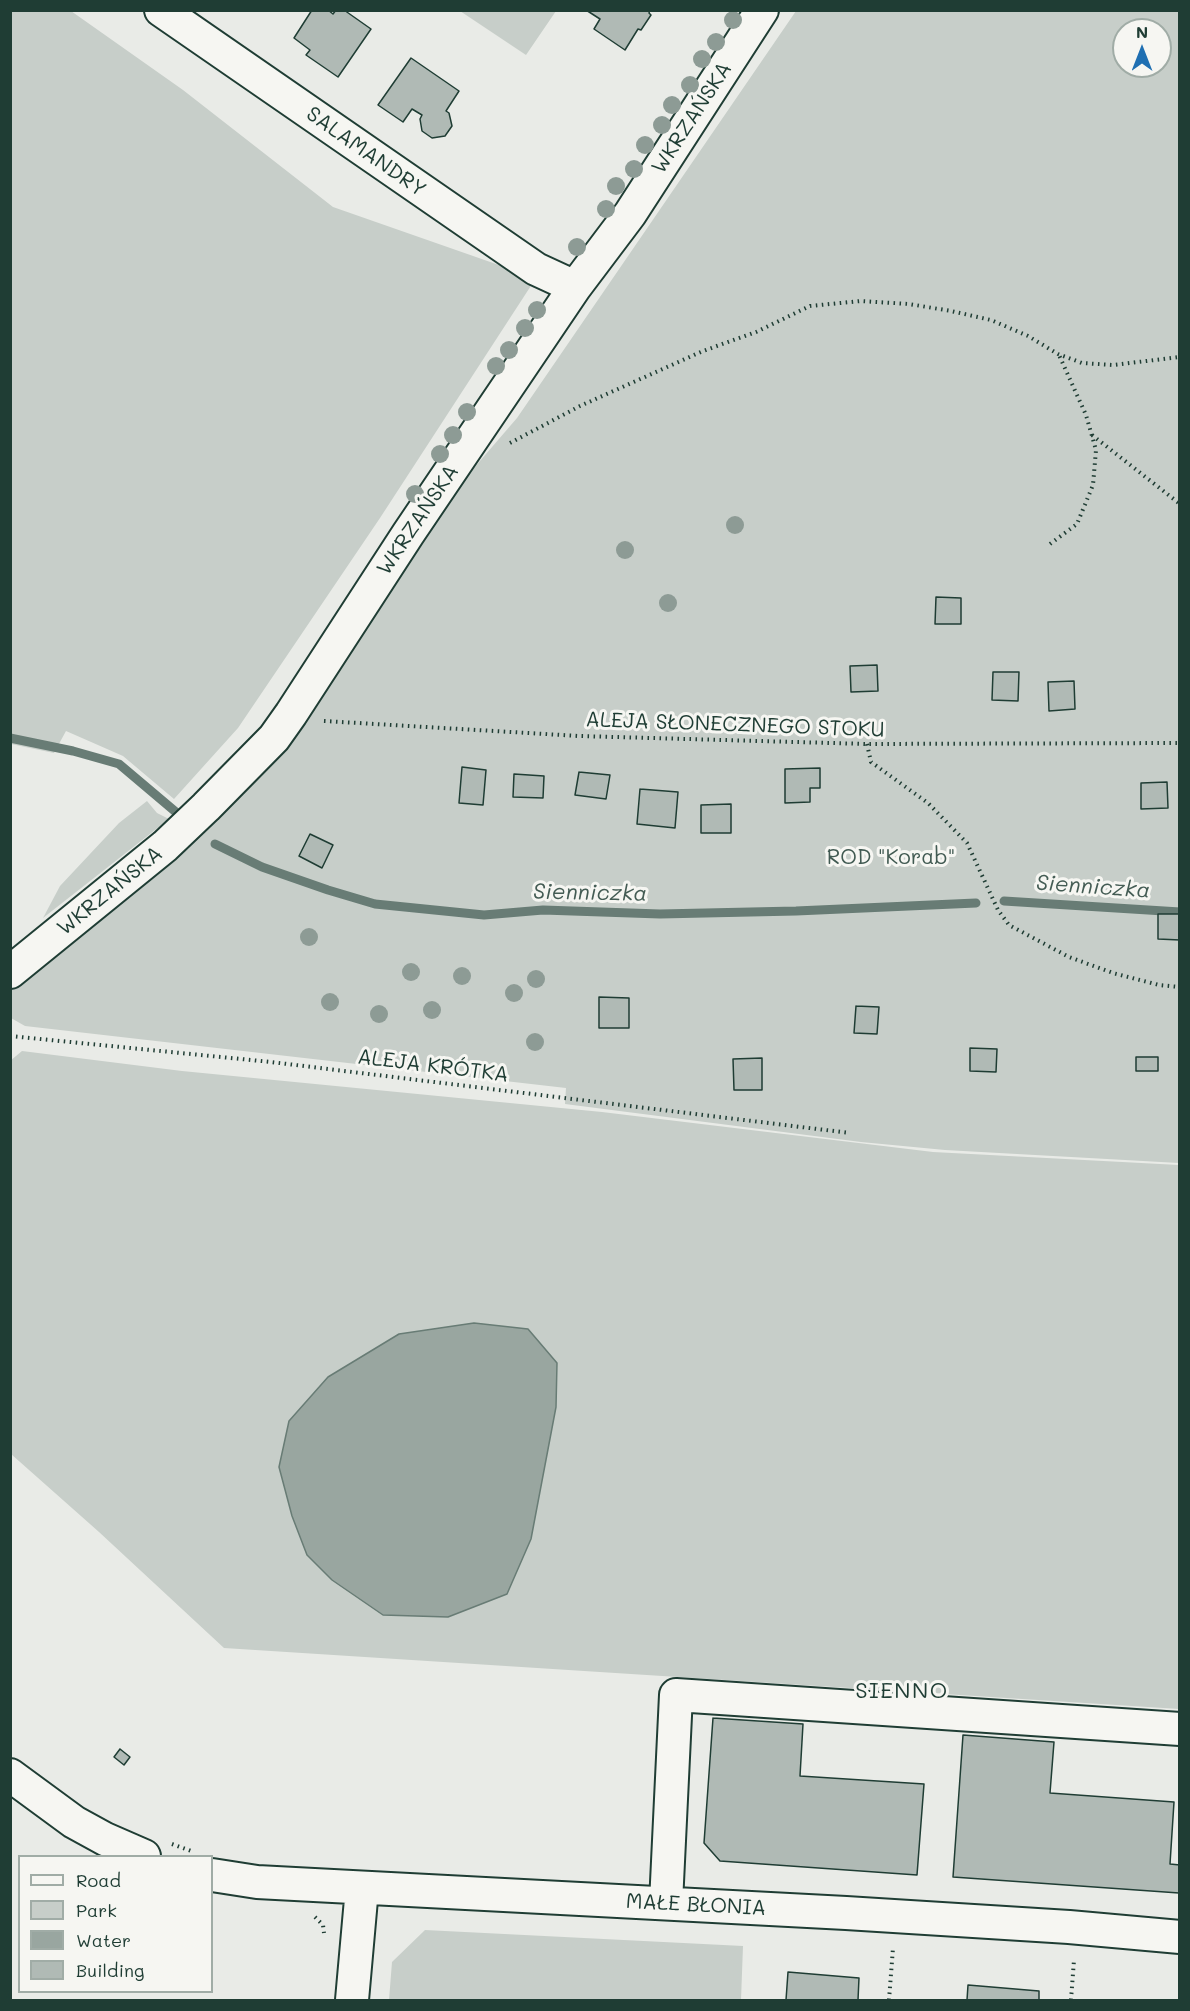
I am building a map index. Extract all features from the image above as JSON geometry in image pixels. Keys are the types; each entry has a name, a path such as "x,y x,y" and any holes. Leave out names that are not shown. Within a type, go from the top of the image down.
{"street":[{"name":"SALAMANDRY","path":"161,10 536,269 575,287"},
{"name":"WKRZAŃSKA","path":"10,972 165,846 274,738 575,287 630,214 762,10"},
{"path":"666,1903 675,1695 1179,1729"},
{"path":"10,1775 74,1822 140,1855"},
{"name":"MAŁE BŁONIA","path":"213,1875 257,1882 1069,1927 1179,1937"},
{"path":"352,2001 362,1888"}],"path":[{"path":"501,447 580,406 703,351 756,332 810,306 861,301 909,304 951,311 991,320 1028,336 1058,354 1082,363 1113,365 1179,357"},
{"path":"1050,544 1077,524 1093,485 1096,450 1086,415 1058,354"},
{"path":"1092,434 1179,504"},
{"name":"ALEJA SŁONECZNEGO STOKU","path":"291,714 327,721 579,736 867,744 1179,743"},
{"path":"867,744 872,762 928,803 967,843 998,910 1009,925 1069,957 1113,973 1160,985 1179,987"},
{"name":"ALEJA KRÓTKA","path":"10,1036 282,1063 850,1133"},
{"path":"310,1916 317,1918 323,1925 324,1934"},
{"path":"889,2001 893,1947"},
{"path":"1071,2001 1074,1960"}],"green space":[{"path":"10,11 71,11 183,90 333,207 536,278 380,518 238,728 174,799 123,756 66,731 54,753 11,744"},
{"path":"460,11 556,11 526,55"},
{"name":"ROD \"Korab\"","path":"796,11 1179,11 1179,1163 945,1150 861,1142 565,1104 566,1088 25,1026 11,1018 10,983 190,835 430,519 517,418"},
{"path":"147,801 157,813 169,819 43,918 60,886 119,823"},
{"path":"22,1051 182,1071 602,1112 933,1152 1179,1165 1179,1709 224,1648 11,1454 10,1061"},
{"path":"425,1930 743,1946 741,2000 389,2000 392,1962"}],"water":[{"path":"474,1323 528,1329 557,1363 556,1407 531,1539 507,1594 448,1617 383,1615 332,1580 307,1555 292,1516 279,1467 289,1421 328,1377 399,1334"}],"building":[{"path":"312,10 328,10 333,14 336,10 344,10 371,29 338,77 306,55 310,50 294,38"},
{"path":"586,10 650,10 651,15 641,30 638,29 625,50 594,29 600,19"},
{"path":"411,58 459,91 446,111 449,113 452,126 445,136 432,138 422,131 420,119 422,115 412,109 403,122 378,105"},
{"path":"936,597 961,598 961,624 935,624"},
{"path":"877,665 878,691 851,692 850,666"},
{"path":"993,672 1019,672 1018,701 992,700"},
{"path":"1074,681 1075,709 1049,711 1048,682"},
{"path":"462,767 486,770 483,805 459,803"},
{"path":"820,768 820,788 810,788 810,802 785,803 785,769"},
{"path":"579,772 610,775 606,799 575,795"},
{"path":"514,774 544,776 543,798 513,797"},
{"path":"1167,782 1168,808 1141,809 1141,783"},
{"path":"640,789 678,792 675,828 637,824"},
{"path":"731,804 731,833 701,833 701,805"},
{"path":"310,834 333,845 322,868 299,856"},
{"path":"1158,914 1180,914 1180,940 1158,939"},
{"path":"599,997 629,998 629,1028 599,1028"},
{"path":"856,1006 879,1007 877,1034 854,1033"},
{"path":"970,1048 997,1049 996,1072 970,1071"},
{"path":"1136,1057 1158,1057 1158,1071 1136,1071"},
{"path":"762,1058 762,1090 734,1090 733,1059"},
{"path":"713,1718 803,1724 800,1776 924,1784 917,1875 720,1861 704,1843"},
{"path":"963,1735 1054,1742 1050,1793 1174,1802 1170,1864 1180,1865 1179,1893 953,1877"},
{"path":"120,1749 130,1757 124,1765 114,1757"},
{"path":"788,1972 859,1978 858,2000 786,2000"},
{"path":"968,1985 1039,1991 1039,2000 967,2000"}],"waterway":[{"name":"Sienniczka","path":"10,738 73,751 119,764 177,813"},
{"name":"Sienniczka","path":"215,844 262,867 375,904 484,915 543,910 660,914 796,911 976,903"},
{"name":"Sienniczka","path":"1004,901 1180,912"}],"district":[{"name":"SIENNO","path":"902,1691"}]}
